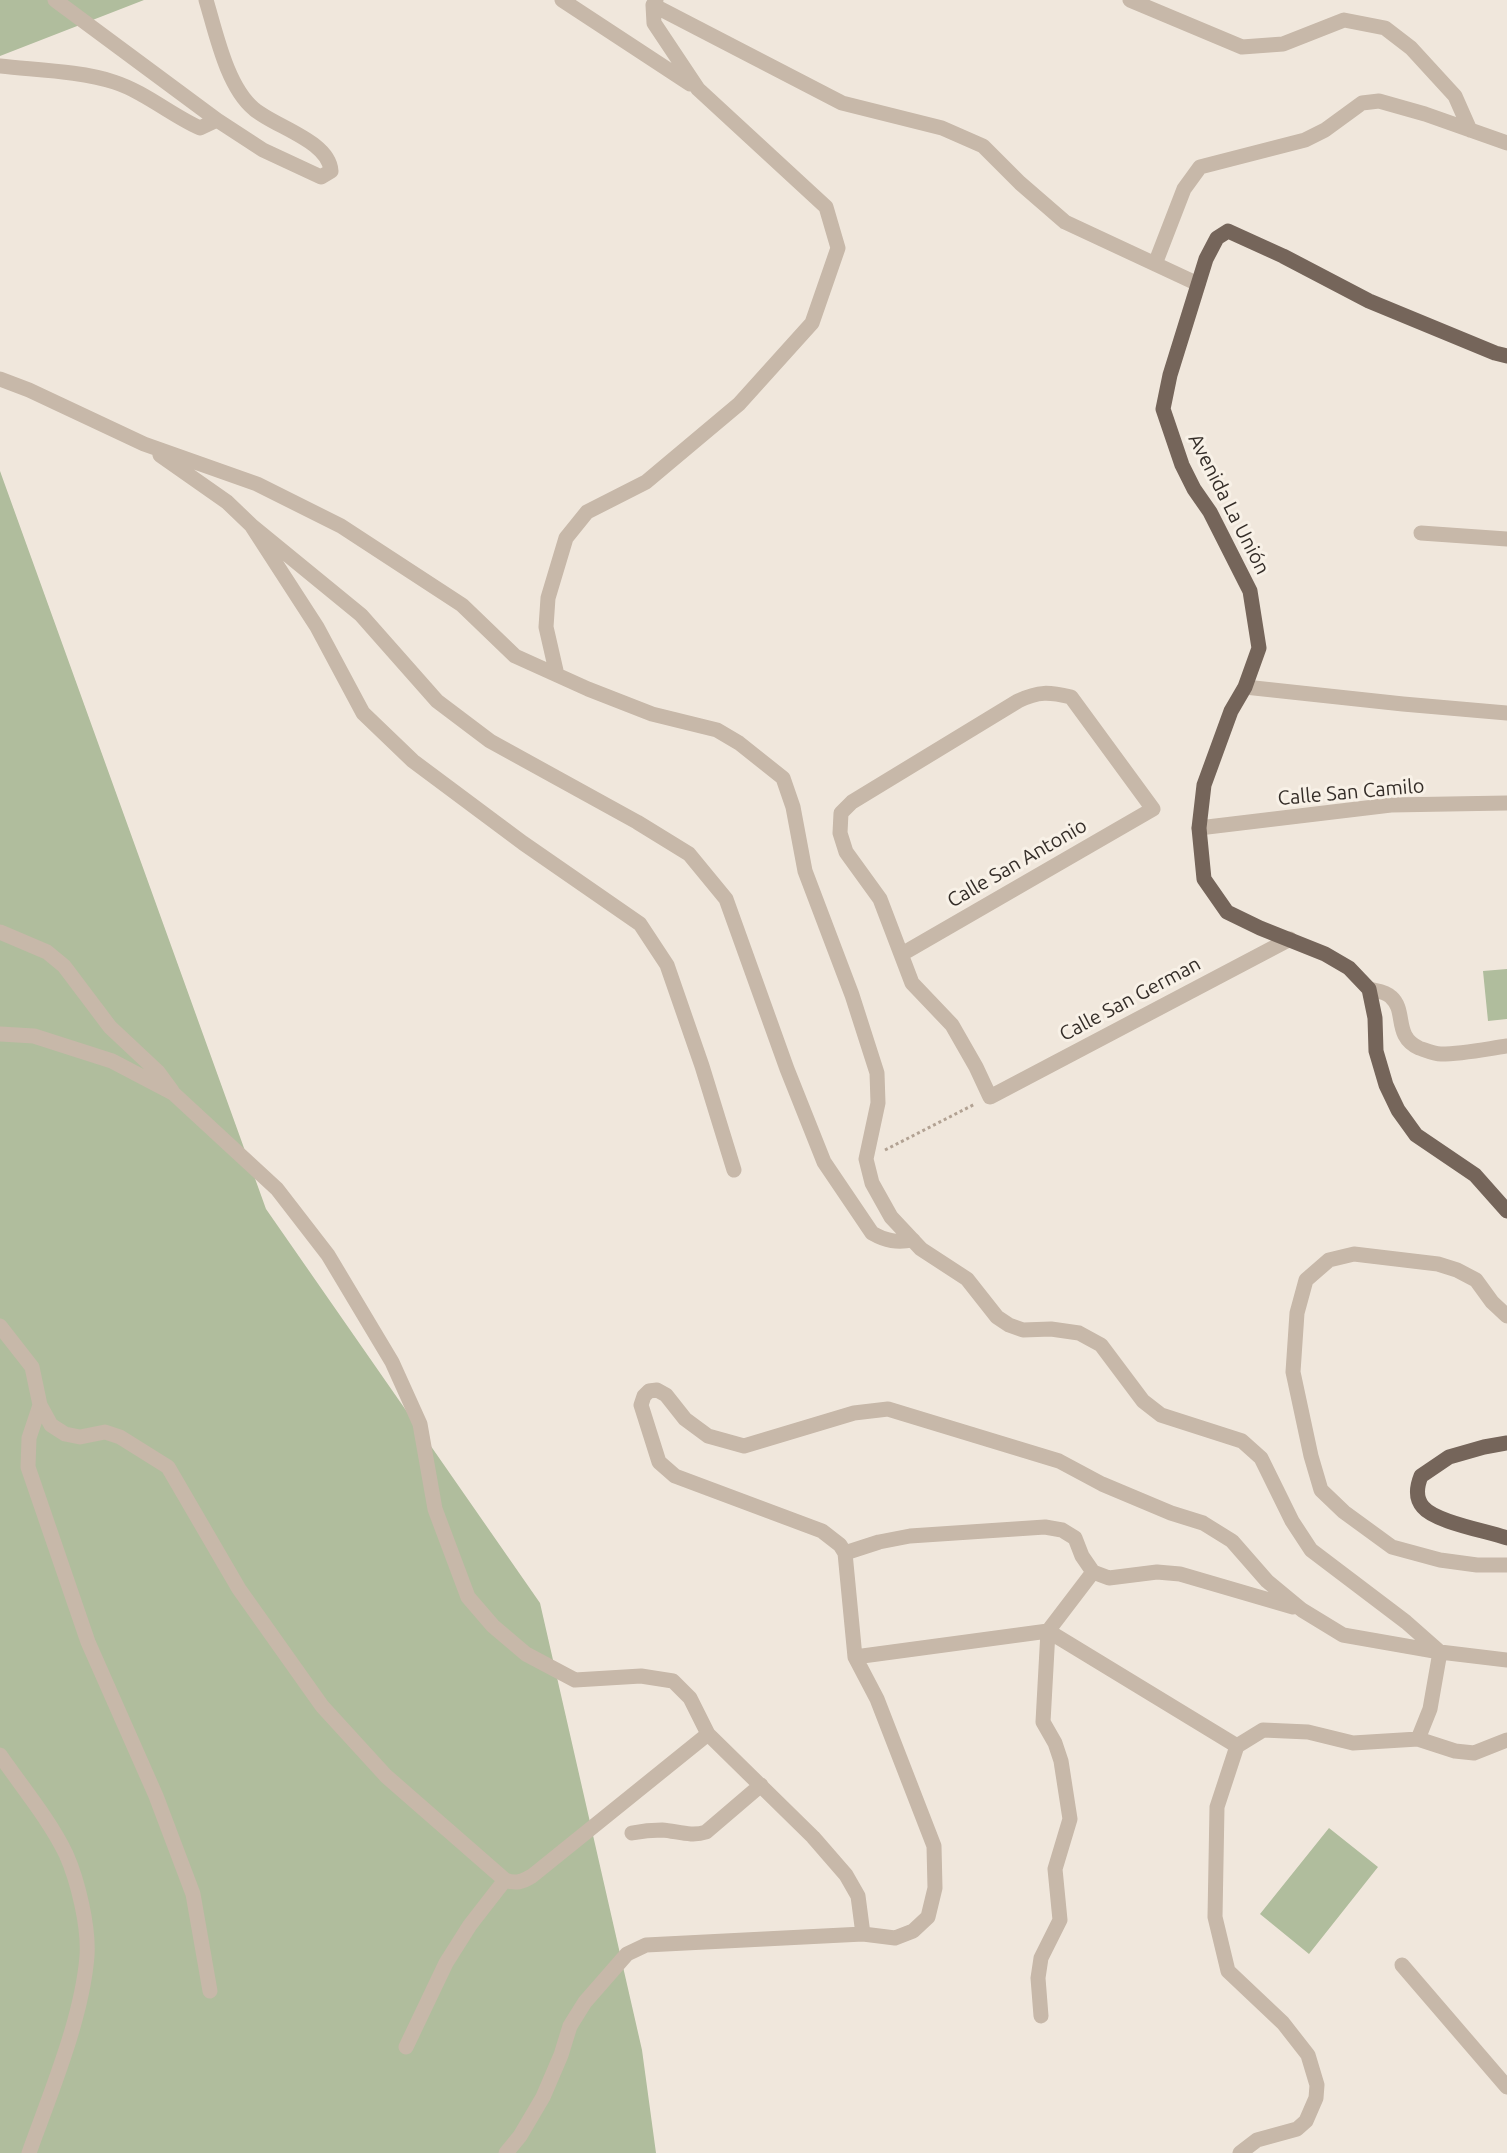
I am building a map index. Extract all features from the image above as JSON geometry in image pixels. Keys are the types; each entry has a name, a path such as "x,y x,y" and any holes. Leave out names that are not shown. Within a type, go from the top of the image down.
{"main road":[{"name":"Avenida La Unión","path":"1369,989 1348,968 1325,954 1227,912 1204,879 1199,828 1204,785 1231,711 1245,687 1259,648 1250,591 1210,512 1194,489 1182,465 1163,409 1170,375 1206,259 1217,238 1228,231 1283,256 1369,301 1507,356"},
{"path":"1369,989 1375,1018 1376,1051 1386,1085 1398,1110 1416,1135 1475,1175 1507,1211"},
{"path":"1507,1443 1449,1457 1421,1476 1417,1492 1423,1508 1440,1518 1507,1538"}],"street":[{"path":"55,0 217,120 263,150 321,177 331,171 330,162 321,150 253,109 231,78 206,0"},
{"path":"557,675 546,627 548,598 566,538 587,512 646,482 739,404 812,323 838,248 826,207 698,89 562,0"},
{"path":"1130,0 1242,47 1284,44 1344,20 1384,28 1411,48 1455,96 1470,130"},
{"path":"698,89 654,23 655,2 842,103 942,128 983,146 1020,183 1065,222 1198,284"},
{"path":"0,66 72,74 115,82 165,107 188,123 200,128 217,120"},
{"path":"1155,264 1184,189 1200,167 1305,140 1325,130 1362,103 1379,101 1425,114 1507,143"},
{"path":"0,379 29,390 144,444 257,484 341,526 462,605 516,656 588,689 652,714 717,730 739,743 783,777 793,807 805,871 852,995 877,1073 878,1103 866,1159 872,1183 891,1217 921,1249 968,1279 991,1311 1009,1325 1023,1330 1051,1329 1079,1333 1101,1345 1143,1401 1161,1415 1242,1441 1261,1458 1293,1521 1311,1550 1406,1622 1440,1653"},
{"path":"144,444 227,502 251,525 360,615 437,701 490,741 637,822 689,854 726,899 787,1069 824,1162 872,1233 884,1240 902,1242 913,1240"},
{"path":"251,525 317,627 363,713 413,761 523,843 640,924 667,965 702,1066 734,1170"},
{"path":"1420,532 1507,539"},
{"path":"1245,687 1507,713"},
{"name":"Calle San Antonio","path":"1051,692 1071,697 1153,809 902,954 880,899 846,852 840,833 842,813 852,801 1018,701 1034,694 1051,692"},
{"name":"Calle San Camilo","path":"1199,828 1391,806 1507,803"},
{"path":"0,932 47,952 64,966 110,1027 158,1072 173,1093 277,1189 328,1255 392,1362 420,1424 435,1509 468,1597 493,1626 526,1654 574,1680 641,1676 673,1681 690,1698 708,1734 813,1837 846,1875 858,1896 863,1934"},
{"name":"Calle San German","path":"990,1097 1290,939"},
{"path":"902,954 912,983 952,1025 990,1097"},
{"path":"1369,989 1383,992 1391,997 1396,1004 1406,1038 1413,1045 1424,1050 1440,1054 1507,1046"},
{"path":"0,1034 34,1036 112,1061 173,1093"},
{"path":"1507,1316 1492,1302 1476,1280 1457,1270 1438,1264 1354,1254 1329,1260 1306,1280 1297,1313 1293,1372 1311,1456 1321,1490 1344,1512 1392,1547 1440,1560 1507,1566"},
{"path":"0,1326 32,1367 40,1405 51,1425 65,1434 80,1437 105,1432 120,1437 168,1467 239,1589 322,1706 386,1776 505,1880 513,1883 532,1876 708,1734"},
{"path":"506,2153 520,2136 543,2097 561,2055 570,2026 585,2002 627,1954 646,1945 863,1934 895,1938 913,1931 928,1917 935,1887 934,1846 878,1699 855,1656 845,1553 840,1545 822,1531 675,1476 659,1462 641,1405 648,1391 657,1390 666,1395 685,1419 708,1436 744,1446 854,1413 888,1409 1059,1461 1102,1484 1203,1524 1223,1535 1232,1541 1267,1581 1302,1610 1343,1635 1440,1653 1507,1660"},
{"path":"40,1405 28,1438 28,1467 88,1642 156,1796 193,1894 210,1991"},
{"path":"845,1553 879,1542 910,1536 1045,1527 1062,1530 1075,1538 1082,1556 1093,1572 1109,1578 1157,1572 1180,1574 1302,1610"},
{"path":"1041,2016 1039,1968 1046,1945 1060,1920 1055,1869 1070,1819 1061,1761 1055,1743 1043,1722 1048,1631 1093,1572"},
{"path":"855,1656 1048,1631 1238,1746"},
{"path":"1418,1739 1430,1708 1440,1653"},
{"path":"1240,2153 1257,2140 1297,2129 1306,2121 1316,2098 1317,2085 1308,2055 1283,2023 1228,1971 1215,1917 1217,1807 1238,1746 1263,1730 1308,1732 1353,1743 1418,1739 1455,1751 1474,1753 1507,1740"},
{"path":"0,1755 66,1854 77,1886 84,1921 87,1955 81,1991 68,2041 28,2153"},
{"path":"632,1833 663,1830 697,1835 706,1832 761,1785"},
{"path":"406,2047 446,1963 470,1925 505,1880"},
{"path":"1402,1965 1507,2087"}],"path":[{"path":"866,1159 990,1097"}],"green space":[{"path":"0,0 144,0 0,56"},
{"path":"0,471 266,1209 540,1603 642,2050 656,2153 0,2153"},
{"path":"1507,969 1507,1019 1488,1021 1483,971"},
{"path":"1329,1828 1378,1867 1309,1954 1260,1914"}]}
